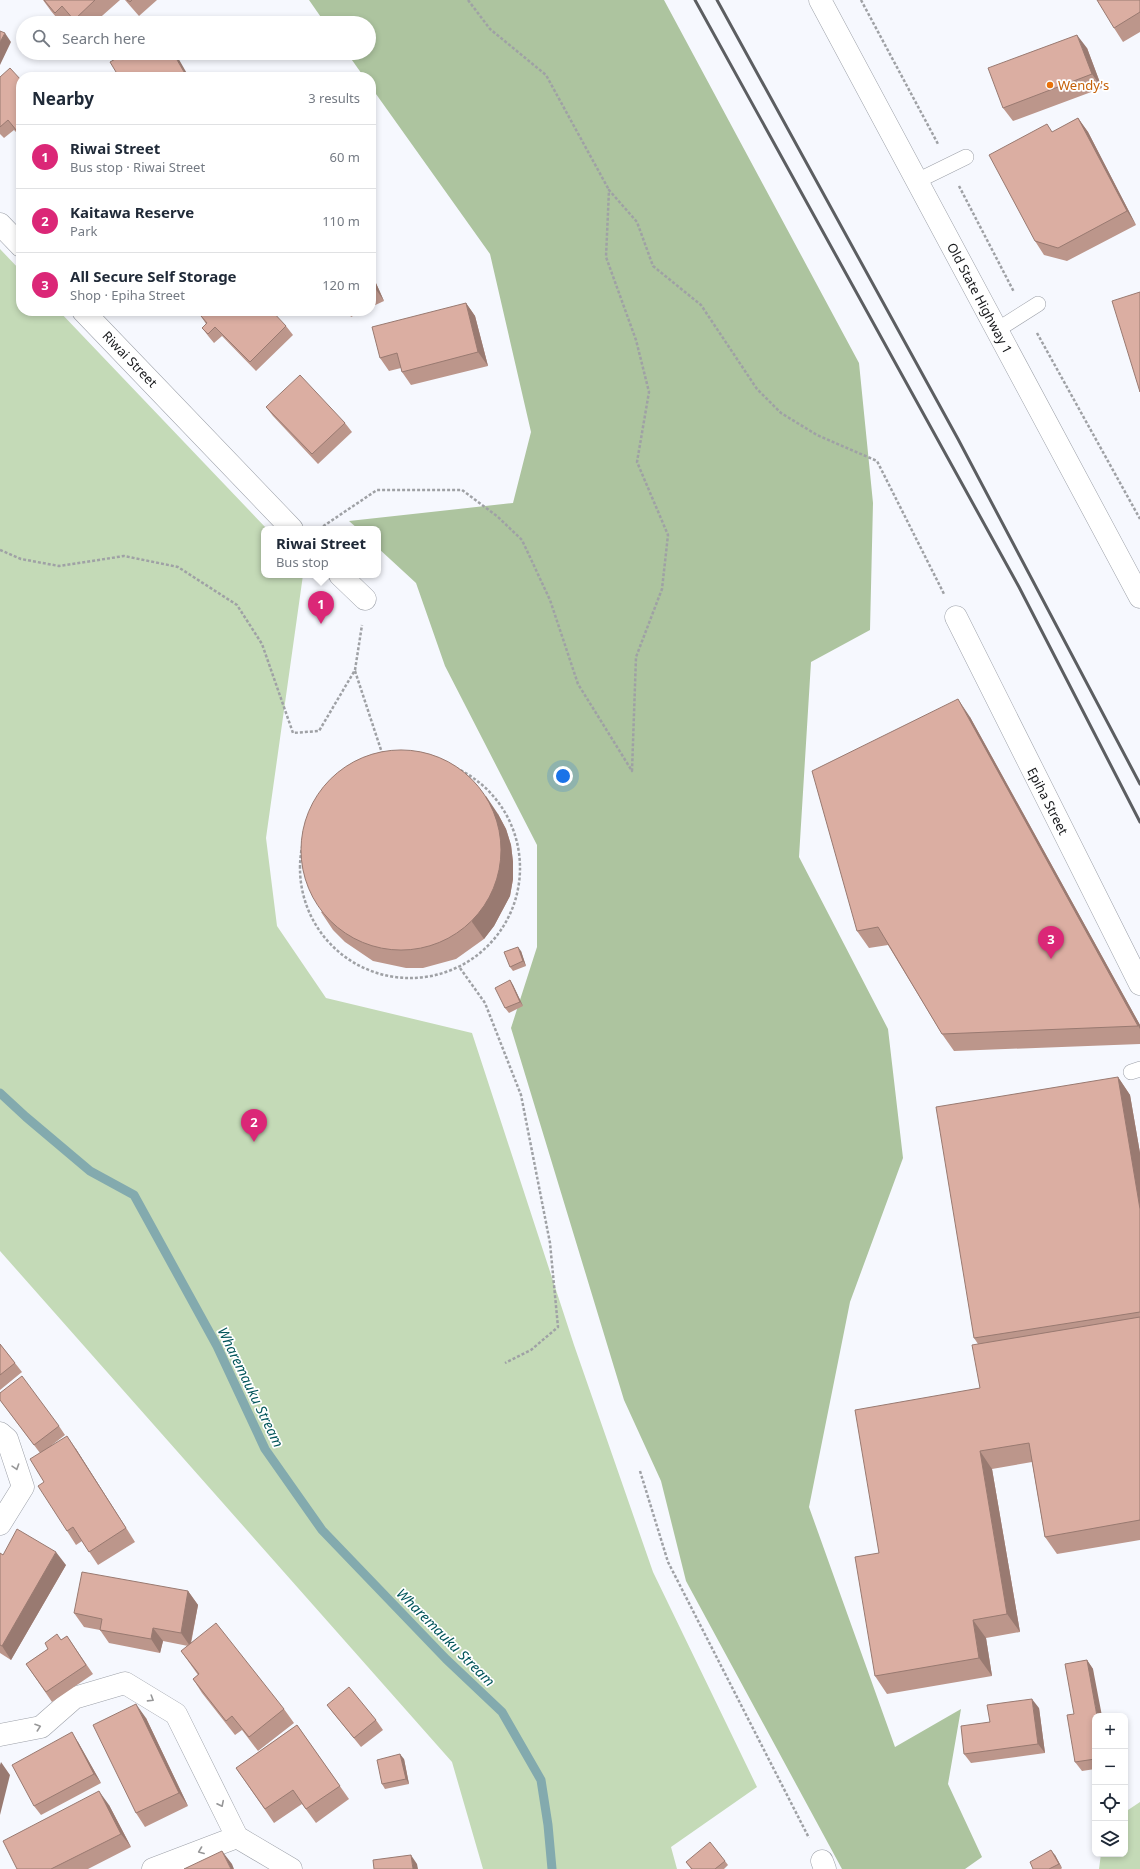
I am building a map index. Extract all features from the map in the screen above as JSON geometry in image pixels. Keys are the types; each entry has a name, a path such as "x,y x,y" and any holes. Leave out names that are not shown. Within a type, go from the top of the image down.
{"street":[{"name":"Old State Highway 1","path":"820,0 1140,597"},
{"path":"0,224 16,241"},
{"name":"Riwai Street","path":"88,316 289,526"},
{"path":"343,578 365,599"},
{"name":"Epiha Street","path":"956,617 1140,984"},
{"path":"0,1433 7,1439 23,1487 0,1524"},
{"path":"0,1734 41,1727 74,1698 125,1684 176,1714 237,1837 291,1869"},
{"path":"153,1869 237,1837"}],"lane":[{"path":"917,181 966,157"},
{"path":"997,330 1038,304"}],"path":[{"path":"468,0 490,29 546,75 609,190 637,222 654,266 701,305 757,388 780,413 818,435 877,461 956,617"},
{"path":"861,0 925,117 990,248 1140,519"},
{"path":"323,526 377,490 462,490 498,517 522,540 550,600 578,684 632,771 636,657 662,589 668,535 637,462 649,392 636,340 606,257 609,190"},
{"path":"0,550 21,559 58,566 124,556 178,568 237,605 262,644 293,733 319,731 355,670 365,599"},
{"path":"355,670 384,760"},
{"path":"420,757 454,766 484,785 507,813 519,847 520,882 510,917 489,946 460,968 424,979 387,978 352,964 324,939 305,907 299,870 304,833 322,800 350,775 384,760 420,757"},
{"path":"460,968 485,1003 521,1095 550,1243 558,1327 531,1350 505,1363"},
{"path":"640,1471 668,1562 823,1865"}],"green space":[{"path":"309,0 664,0 859,363 873,503 870,630 811,662 799,857 888,1029 903,1158 850,1302 809,1507 895,1747 961,1709 948,1784 982,1857 965,1869 842,1869 686,1581 661,1481 624,1400 511,1028 537,947 537,845 445,666 416,583 381,551 381,526 355,526 349,521 513,503 531,432 490,254 376,94 376,72 360,72 352,60 376,60 376,16 320,16"},
{"path":"0,249 16,266 16,316 64,316 264,526 261,526 261,578 303,578 266,838 277,926 326,998 472,1033 574,1345 653,1572 757,1787 671,1847 677,1869 483,1869 452,1762 0,1251"},
{"path":"1140,1802 1140,1869 1099,1869 1101,1857 1128,1857 1128,1810"}],"building":[{"path":"44,0 95,0 78,16 71,16 62,6 55,13"},
{"path":"1097,0 1140,0 1140,12 1114,28"},
{"path":"0,31 5,33 0,42"},
{"path":"1077,35 1092,74 1003,108 988,68"},
{"path":"114,60 177,60 184,72 116,72 110,62"},
{"path":"10,68 16,75 16,130 8,120 0,127 0,77"},
{"path":"1078,118 1127,211 1058,248 1035,241 989,155 1047,124 1052,132"},
{"path":"1140,292 1140,392 1112,301"},
{"path":"466,303 478,352 402,372 397,353 380,358 372,327"},
{"path":"201,316 277,316 286,326 250,362 215,327 208,334 202,328 207,323"},
{"path":"300,375 345,423 312,454 266,407"},
{"path":"958,699 1138,1026 942,1034 878,927 857,931 812,771"},
{"path":"401,750 430,754 448,762 472,779 489,803 497,821 501,850 497,879 489,897 472,921 448,938 430,946 401,950 372,946 354,938 330,921 313,897 305,879 301,850 305,821 313,803 330,779 354,762 372,754"},
{"path":"518,947 523,961 510,967 504,952"},
{"path":"510,980 520,1002 505,1008 495,988"},
{"path":"1118,1077 1140,1209 1140,1312 974,1338 936,1107"},
{"path":"1140,1317 1140,1520 1045,1537 1029,1443 980,1451 1007,1614 973,1620 979,1658 875,1676 855,1557 879,1553 855,1410 980,1388 972,1345"},
{"path":"0,1344 15,1363 0,1375"},
{"path":"22,1376 59,1426 34,1445 0,1400 0,1393"},
{"path":"67,1436 126,1528 89,1552 73,1527 67,1531 38,1486 44,1482 30,1459"},
{"path":"17,1529 56,1552 2,1646 0,1645 0,1553 3,1555"},
{"path":"82,1572 188,1591 181,1633 153,1628 151,1639 100,1630 102,1619 74,1613"},
{"path":"216,1623 284,1709 249,1737 232,1716 226,1721 193,1679 199,1674 181,1651"},
{"path":"57,1634 61,1640 67,1636 86,1665 46,1692 26,1664 48,1649 45,1643"},
{"path":"1087,1660 1096,1713 1092,1713 1092,1759 1075,1762 1067,1715 1074,1714 1065,1664"},
{"path":"349,1687 376,1720 354,1738 327,1705"},
{"path":"1032,1699 1038,1744 964,1754 961,1726 990,1722 987,1705"},
{"path":"136,1704 179,1793 136,1813 93,1725"},
{"path":"297,1725 340,1786 306,1809 293,1790 265,1809 236,1768"},
{"path":"72,1732 94,1774 34,1806 12,1765"},
{"path":"400,1754 406,1779 382,1784 377,1760"},
{"path":"99,1791 121,1834 51,1869 17,1869 3,1841"},
{"path":"710,1842 725,1861 715,1869 692,1869 686,1862"},
{"path":"1051,1850 1059,1864 1049,1869 1033,1869 1030,1862"},
{"path":"222,1851 231,1869 184,1869"},
{"path":"411,1855 413,1869 374,1869 373,1860"}],"waterway":[{"name":"Wharemauku Stream","path":"0,1093 90,1171 134,1195 217,1346 265,1449 322,1530 446,1659 502,1712 541,1780 548,1825 552,1869"}],"railway":[{"path":"695,0 1019,587 1140,822"},
{"path":"717,0 958,439 1140,784"}],"place":[{"name":"Wendy's","path":"1050,85"},
{"name":"Riwai Street","path":"321,624"},
{"name":"All Secure Self Storage","path":"1051,959"},
{"name":"Kaitawa Reserve","path":"254,1142"}]}
